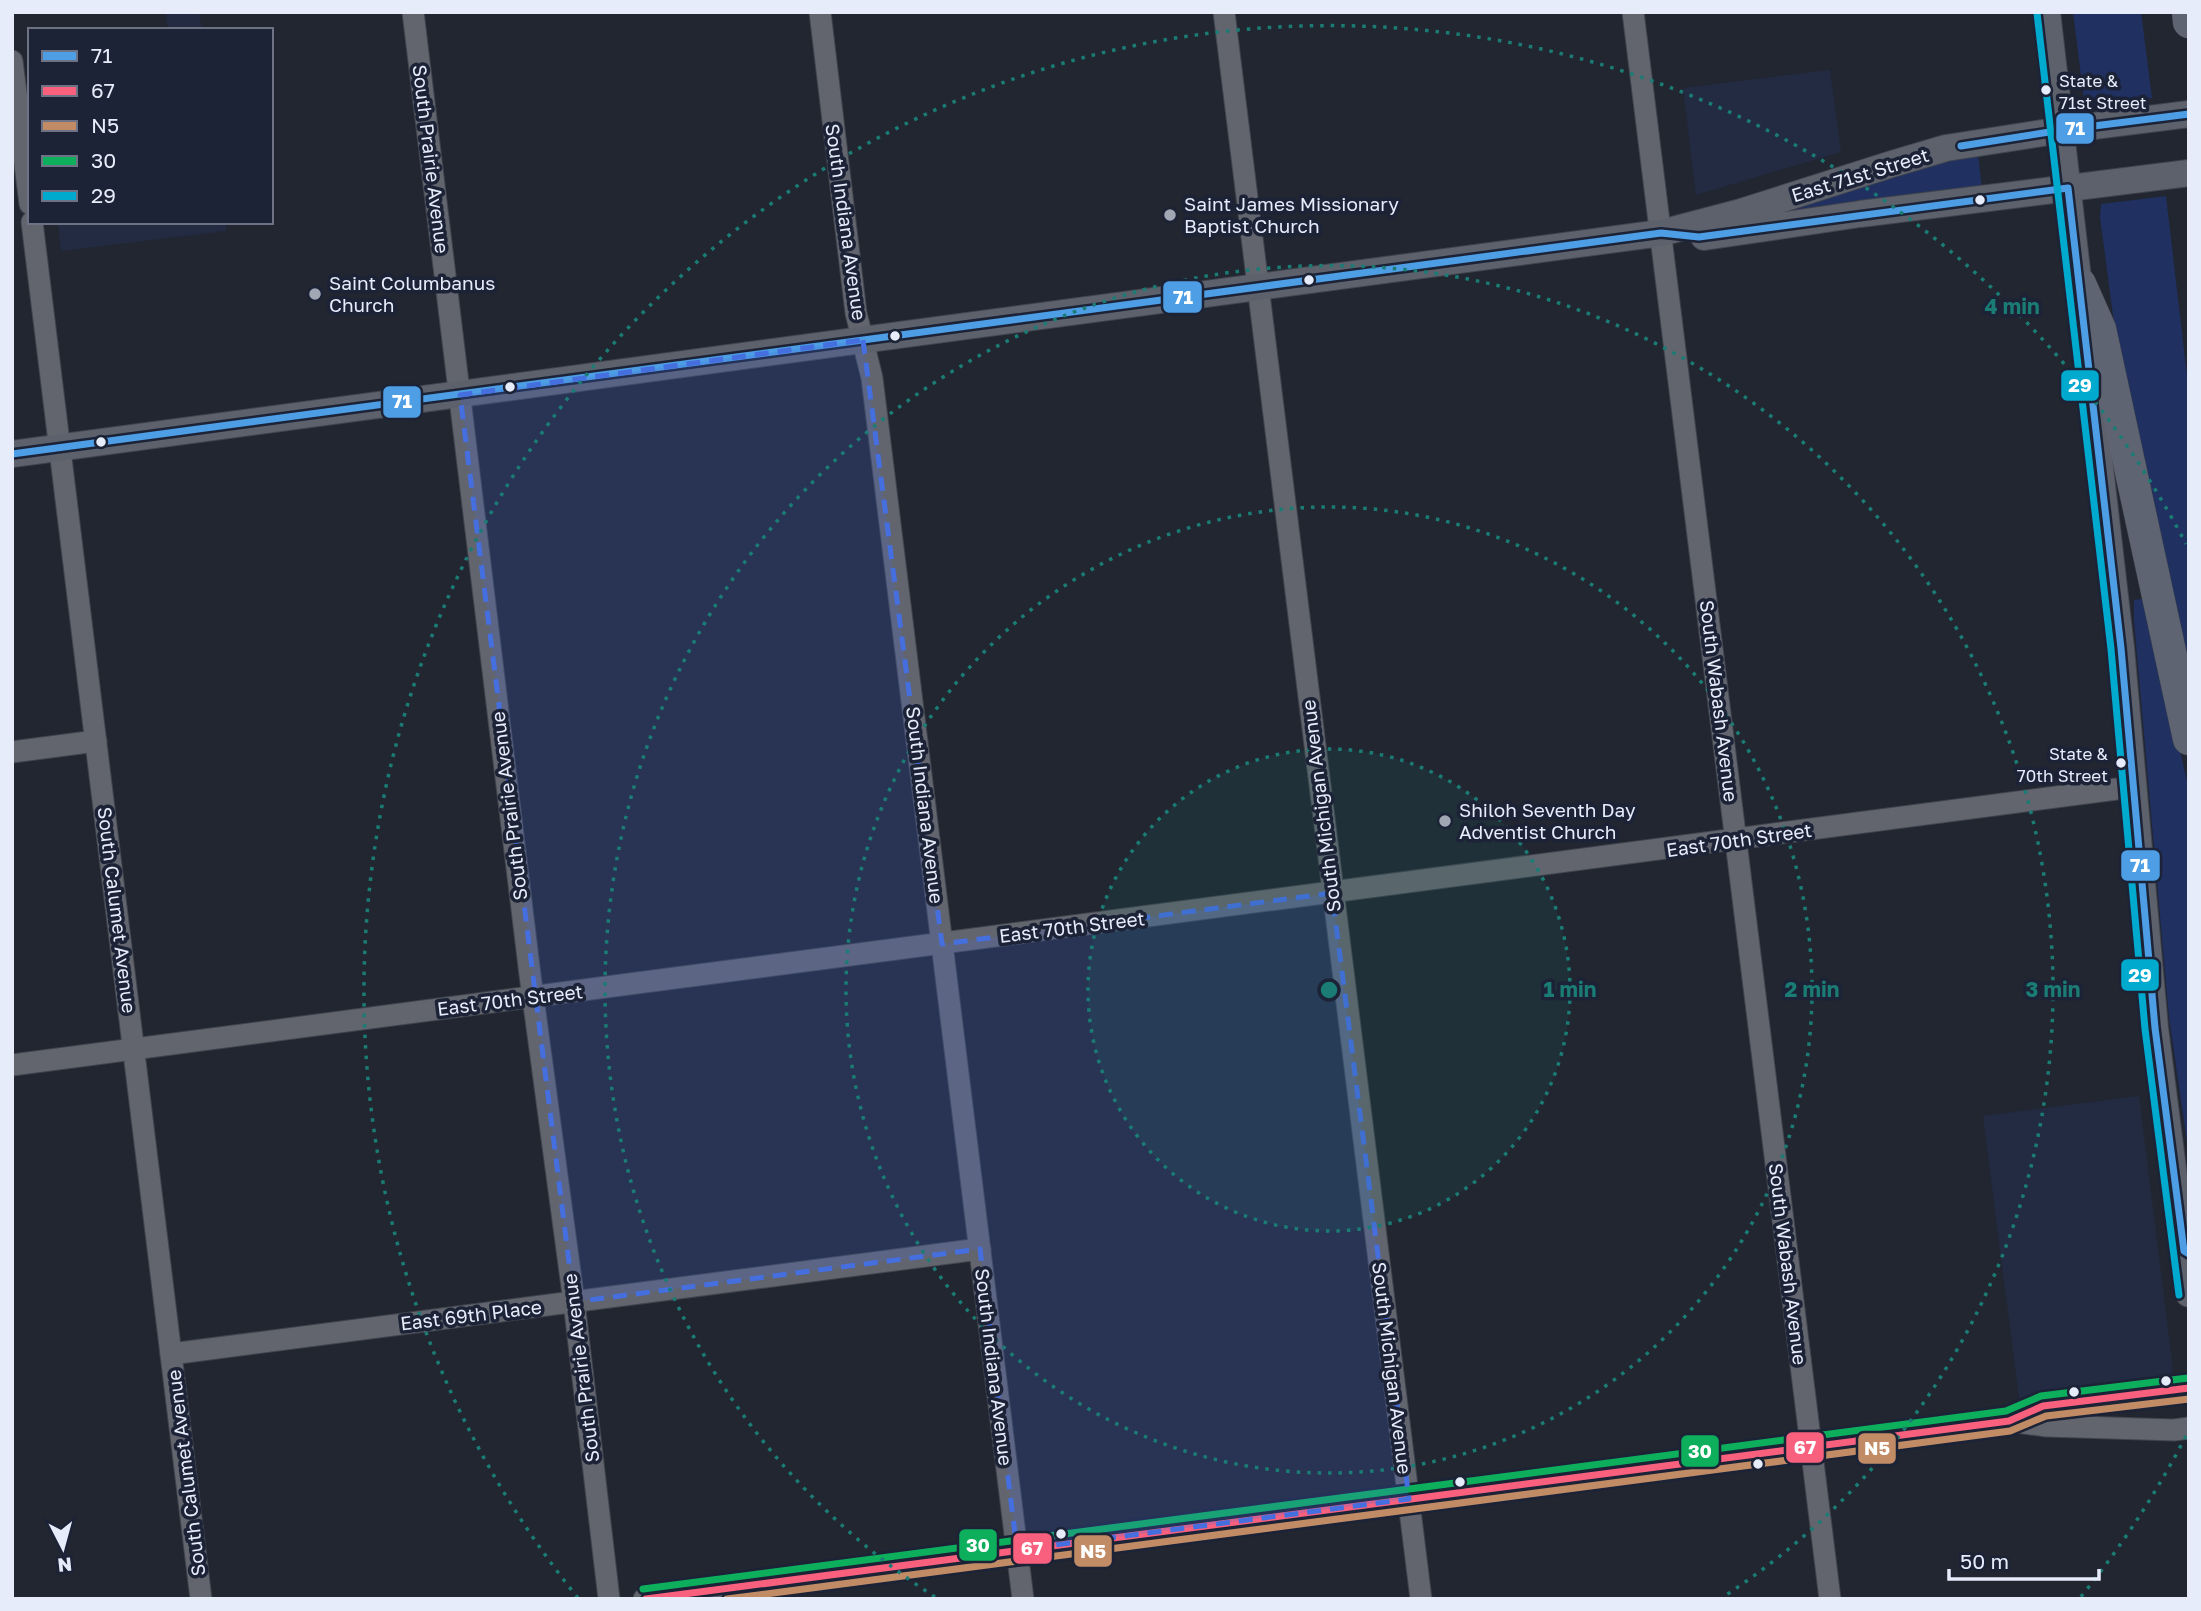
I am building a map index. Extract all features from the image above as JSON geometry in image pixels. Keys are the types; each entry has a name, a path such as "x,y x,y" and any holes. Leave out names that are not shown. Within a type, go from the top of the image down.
{"highway":[{"path":"2188,12 2189,22"},
{"path":"2080,284 2101,329 2189,739"}],"main road":[{"path":"2047,12 2121,648 2155,1028 2189,1294"},
{"name":"East 71st Street","path":"12,454 1661,233 1741,212 1947,148 2189,114"},
{"name":"East 71st Street","path":"1661,233 1699,237 2189,173"}],"street":[{"name":"South Prairie Avenue","path":"413,12 609,1599"},
{"name":"South Indiana Avenue","path":"820,12 856,313 872,377 1023,1599"},
{"name":"South Michigan Avenue","path":"1224,12 1422,1599"},
{"name":"South Wabash Avenue","path":"1633,12 1829,1599"},
{"path":"12,61 28,188"},
{"name":"South Calumet Avenue","path":"32,224 201,1599"},
{"path":"12,752 96,741"},
{"name":"East 70th Street","path":"12,1065 2133,787"},
{"name":"East 69th Place","path":"171,1354 980,1249"},
{"path":"2009,1421 2043,1406 2189,1388"},
{"path":"644,1599 2009,1421 2059,1426 2174,1430 2189,1428"}],"highlighted area":[{"path":"863,340 942,944 1332,893 1409,1499 1017,1550 980,1249 574,1302 460,395"}],"shaded area":[{"path":"166,12 199,12 202,28 168,28"},
{"path":"2073,12 2141,12 2152,98 2090,107 2084,100"},
{"path":"1830,70 1841,152 1696,195 1683,88"},
{"path":"1978,154 1982,190 1764,218 1943,158"},
{"path":"2166,196 2189,393 2189,683 2118,353 2100,217 2101,204"},
{"path":"58,224 225,224 226,231 61,251"},
{"path":"2147,598 2189,791 2189,1156 2169,1017 2134,620 2134,600"},
{"path":"2139,1096 2173,1369 2168,1378 2019,1398 1983,1116"}],"transit line":[{"name":"29","path":"2037,13 2111,649 2145,1029 2179,1295"},
{"name":"71","path":"1961,146 2189,114"},
{"name":"71","path":"12,454 1661,233 1699,237 2068,188 2121,648 2155,1028 2184,1251 2189,1254"},
{"name":"30","path":"643,1589 2006,1411 2041,1396 2188,1378"},
{"name":"67","path":"646,1599 2009,1421 2043,1406 2189,1388"},
{"name":"N5","path":"727,1599 2010,1431 2046,1416 2189,1399"}],"place":[{"name":"State & 71st Street","path":"2046,90"},
{"name":"Saint James Missionary Baptist Church","path":"1170,215"},
{"name":"Saint Columbanus Church","path":"315,294"},
{"name":"State & 70th Street","path":"2121,763"},
{"name":"Shiloh Seventh Day Adventist Church","path":"1445,821"}]}
